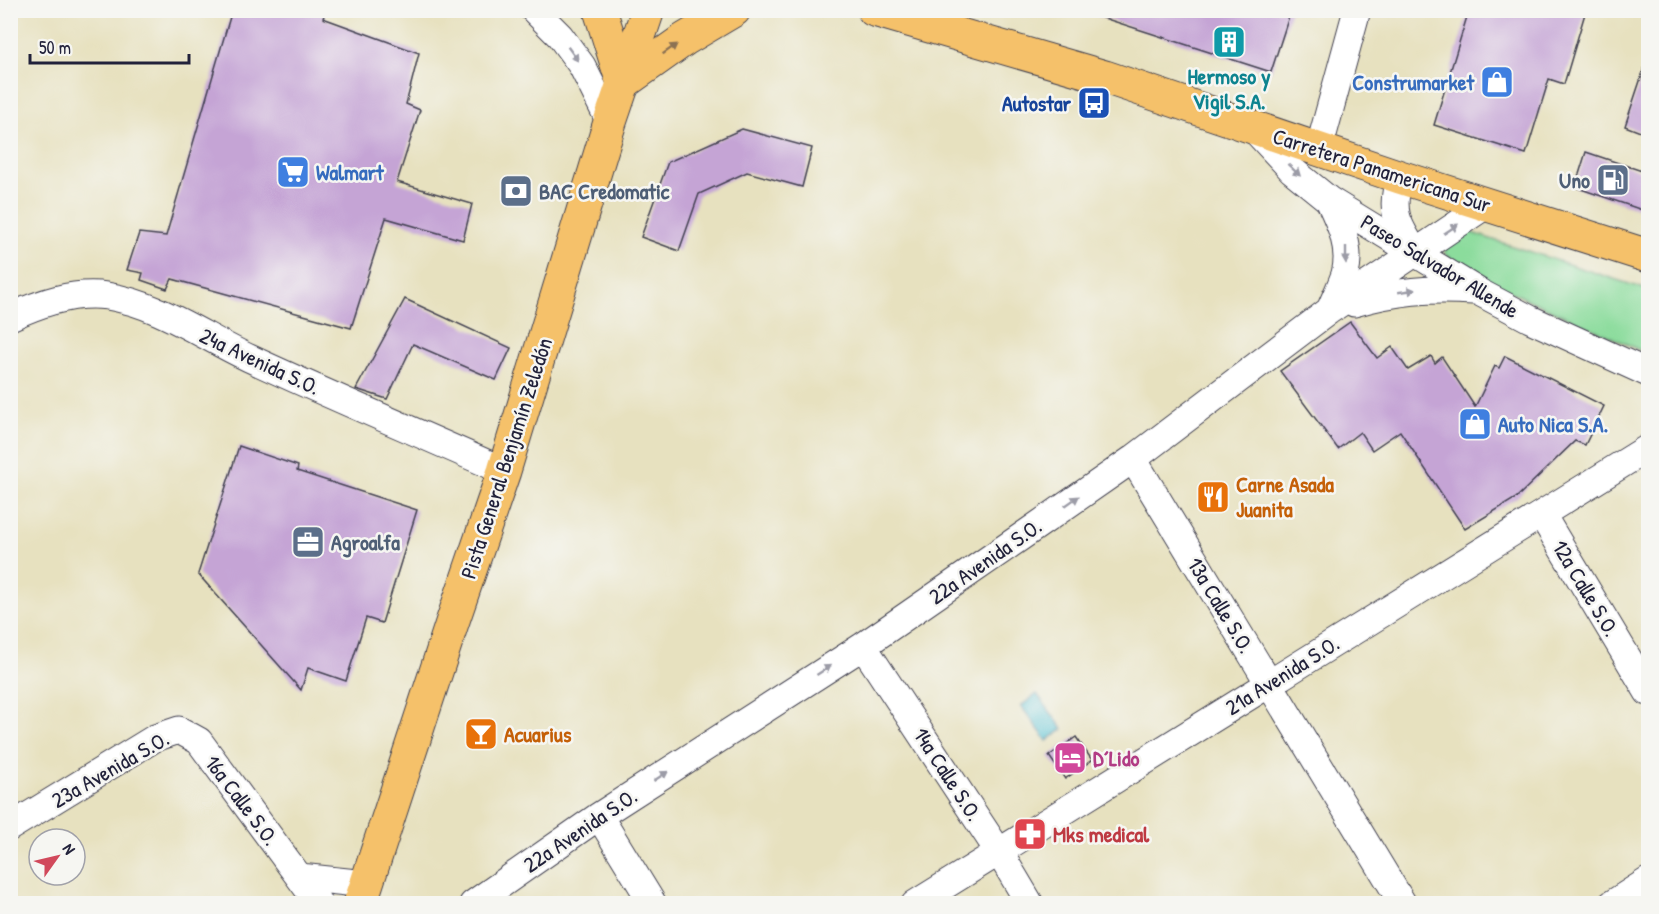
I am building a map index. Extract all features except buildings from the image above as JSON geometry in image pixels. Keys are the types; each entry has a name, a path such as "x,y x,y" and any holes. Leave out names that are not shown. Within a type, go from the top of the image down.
{"main road":[{"path":"600,10 623,83 685,39 734,10"},
{"name":"Pista General Benjamín Zeledón","path":"363,894 504,471 610,123 648,10"},
{"name":"Carretera Panamericana Sur","path":"874,10 1086,71 1400,177 1648,256"}],"street":[{"path":"534,10 560,36 582,66 610,123"},
{"path":"1319,149 1357,10"},
{"name":"Paseo Salvador Allende","path":"1253,128 1292,170 1329,200 1415,254 1530,319 1648,373"},
{"path":"1400,177 1395,192 1396,220 1415,254"},
{"path":"1329,200 1342,227 1346,248 1345,273 1330,310"},
{"name":"22a Avenida S.O.","path":"473,903 599,816 863,646 1133,459 1330,310 1486,205"},
{"path":"1330,310 1381,295 1413,290 1440,289 1479,292"},
{"name":"24a Avenida S.O.","path":"10,317 33,306 70,296 106,296 144,304 247,357 504,471"},
{"name":"21a Avenida S.O.","path":"915,903 1648,448"},
{"name":"13a Calle S.O.","path":"1133,459 1403,903"},
{"name":"12a Calle S.O.","path":"1542,515 1648,692"},
{"name":"14a Calle S.O.","path":"863,646 1030,903"},
{"name":"23a Avenida S.O.","path":"10,827 155,738 179,730"},
{"name":"16a Calle S.O.","path":"179,730 199,741 318,903"},
{"path":"599,816 653,903"},
{"path":"300,877 363,894"},
{"path":"1612,903 1648,881"}],"green space":[{"path":"1460,229 1648,290 1648,354 1478,277 1445,254 1445,239"}],"water":[{"path":"1037,694 1063,729 1047,741 1021,706"}],"place":[{"name":"Hermoso y Vigil S.A.","path":"1229,42"},
{"name":"Construmarket","path":"1497,82"},
{"name":"Autostar","path":"1094,103"},
{"name":"Walmart","path":"293,172"},
{"name":"Uno","path":"1613,180"},
{"name":"BAC Credomatic","path":"516,191"},
{"name":"Auto Nica S.A.","path":"1475,424"},
{"name":"Carne Asada Juanita","path":"1213,497"},
{"name":"Agroalfa","path":"308,542"},
{"name":"Acuarius","path":"481,734"},
{"name":"D´Lido","path":"1070,758"},
{"name":"Mks medical","path":"1030,834"}]}
